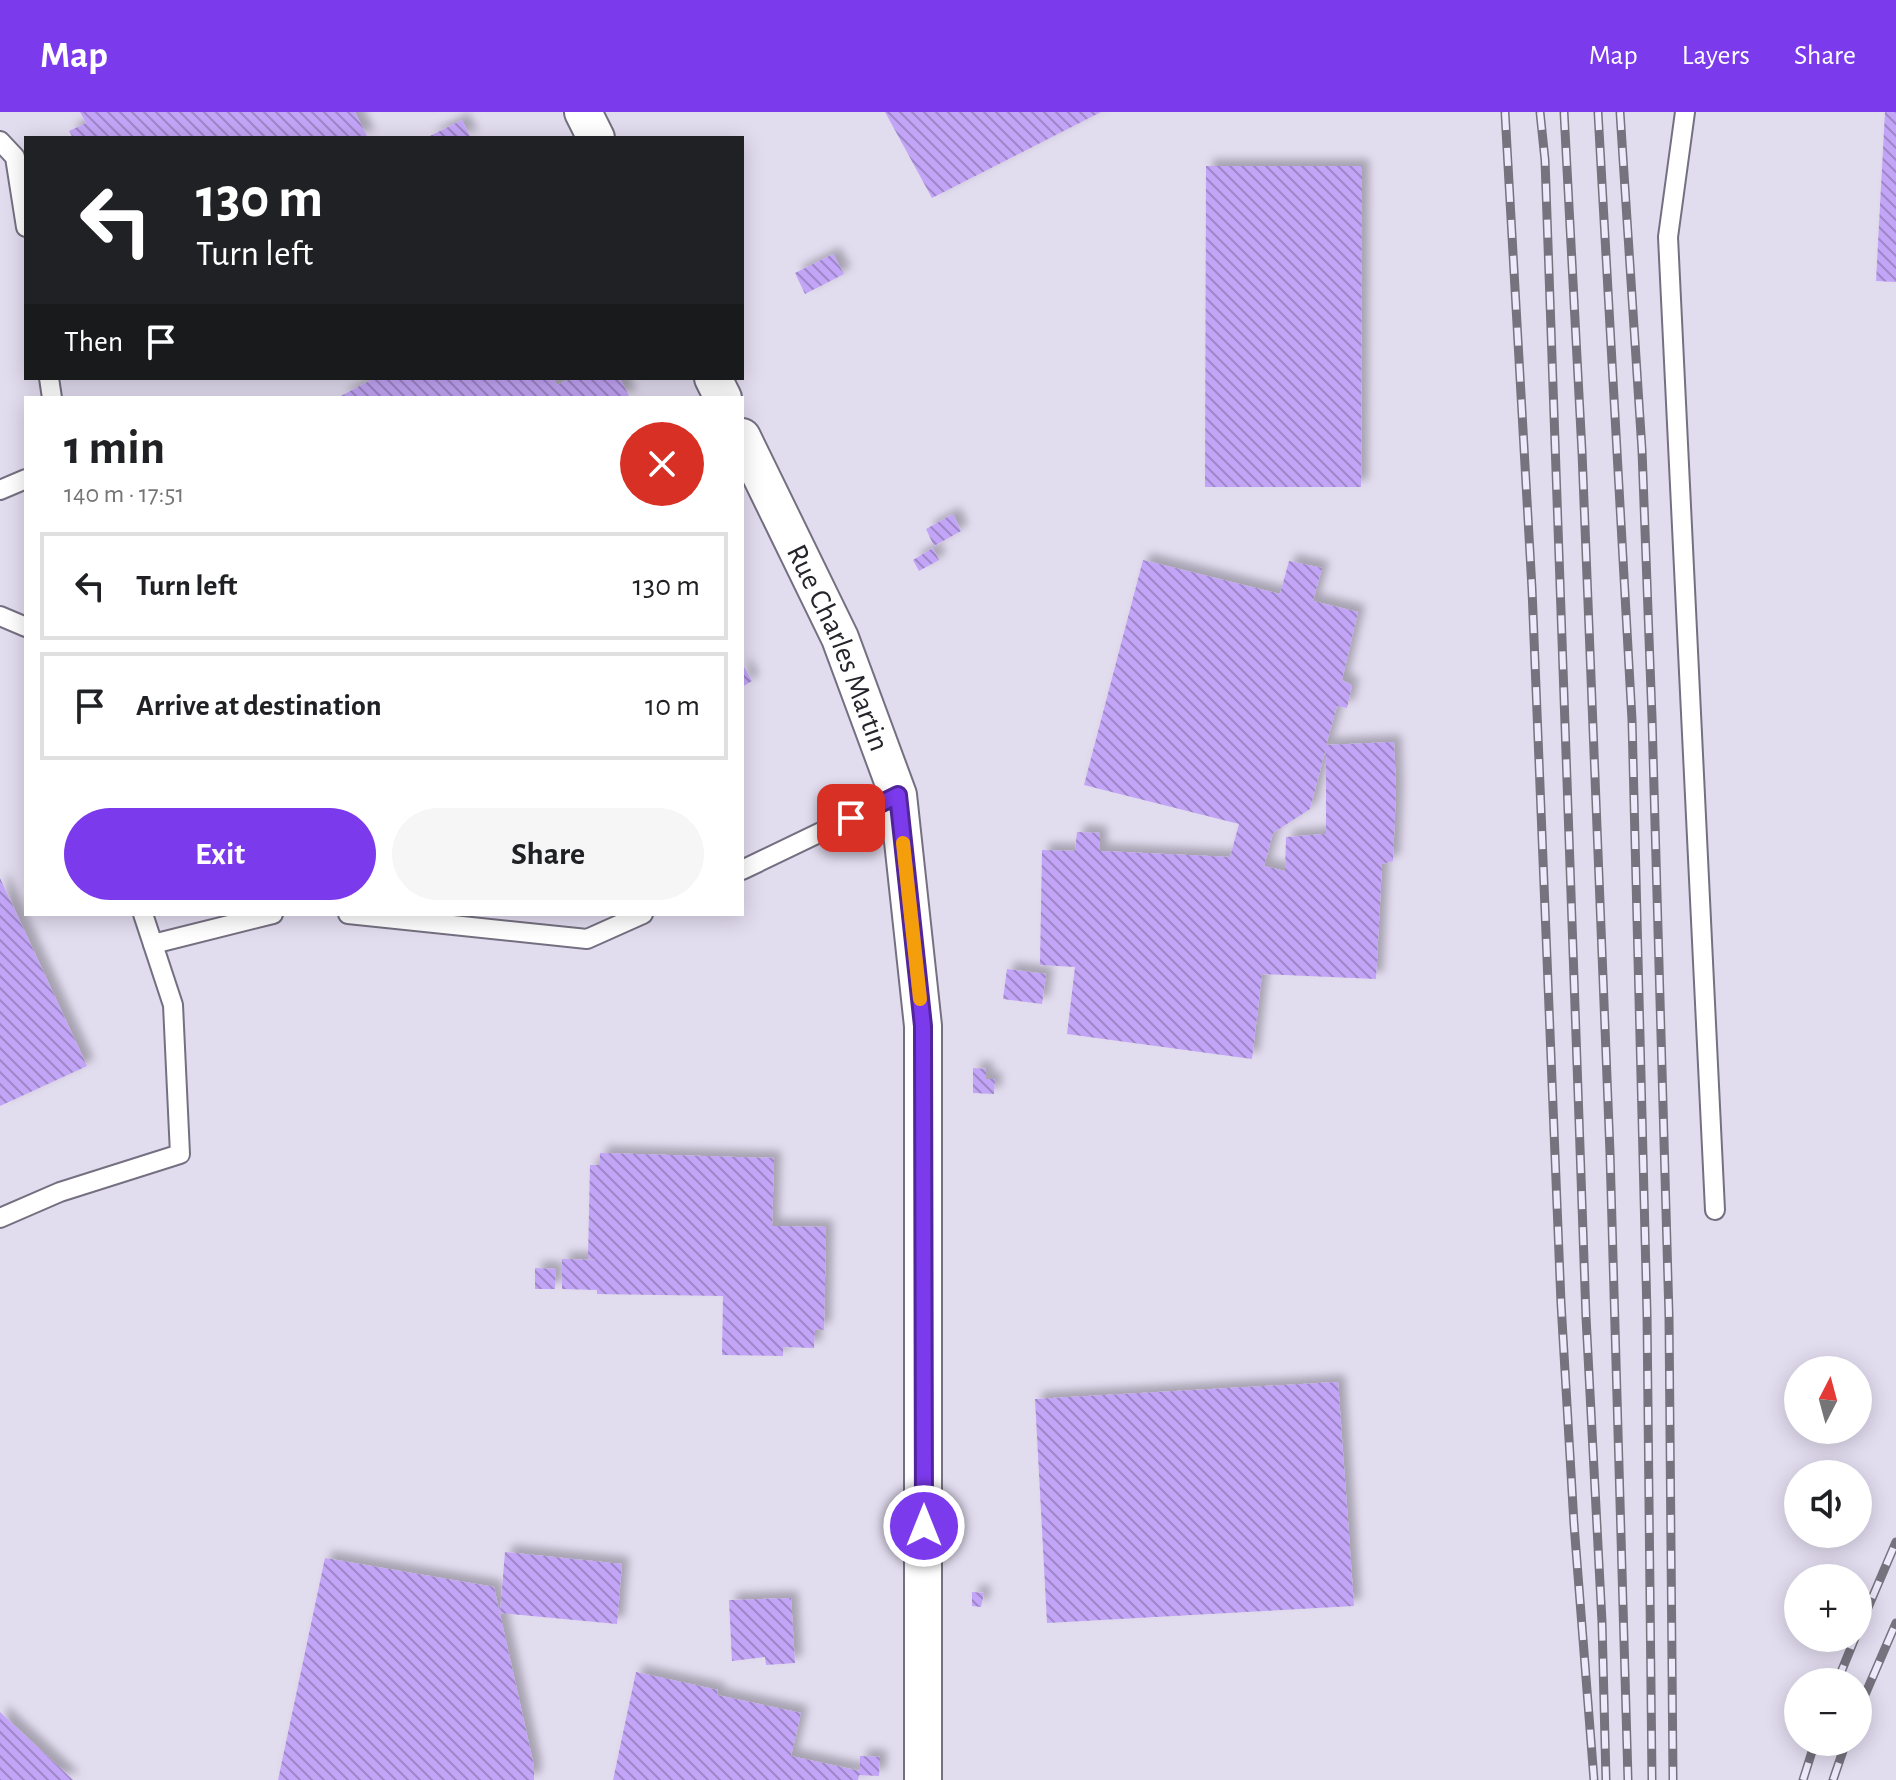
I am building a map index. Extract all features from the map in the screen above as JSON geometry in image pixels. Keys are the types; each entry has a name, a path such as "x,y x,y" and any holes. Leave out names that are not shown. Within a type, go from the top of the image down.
{"street":[{"path":"583,112 595,136"},
{"name":"Rue Charles Martin","path":"744,441 840,638 898,795 923,1026 923,1780"}],"lane":[{"path":"1685,112 1668,237 1715,1210"},
{"path":"0,141 15,157 24,214"},
{"path":"0,490 24,480"},
{"path":"0,616 24,626"},
{"path":"744,869 898,795"},
{"path":"0,1218 60,1192 180,1154 173,1005 144,916"},
{"path":"153,944 265,916"},
{"path":"367,916 587,939 639,916"}],"building":[{"path":"80,112 355,112 367,136 72,136 69,131 86,123"},
{"path":"885,112 1101,112 932,198"},
{"path":"1885,112 1896,112 1896,282 1876,281"},
{"path":"462,120 470,136 430,136"},
{"path":"1206,166 1362,166 1361,487 1205,487"},
{"path":"833,254 844,274 805,294 795,273"},
{"path":"371,380 554,380 557,385 568,380 621,380 629,396 341,396"},
{"path":"953,514 961,531 934,546 926,529"},
{"path":"933,548 939,560 919,571 913,560"},
{"path":"1143,560 1280,594 1289,561 1322,568 1313,601 1358,612 1342,680 1352,685 1347,708 1337,706 1326,745 1394,742 1396,790 1393,861 1382,864 1376,979 1262,974 1252,1059 1067,1034 1075,967 1040,965 1042,850 1075,851 1077,832 1100,833 1100,851 1230,857 1239,824 1084,785","holes":["1326,748 1326,834 1286,837 1285,871 1264,866 1273,833 1310,809"]},
{"path":"744,667 752,681 744,686"},
{"path":"0,878 87,1066 0,1106"},
{"path":"1007,969 1046,974 1042,1004 1003,999"},
{"path":"973,1068 986,1069 986,1079 995,1079 994,1094 973,1093"},
{"path":"600,1153 774,1158 772,1226 826,1227 824,1330 815,1329 814,1348 783,1347 783,1356 722,1355 723,1296 597,1294 597,1290 562,1289 562,1259 597,1260 588,1258 590,1165 599,1165"},
{"path":"535,1268 556,1269 555,1289 535,1289"},
{"path":"1338,1382 1354,1606 1047,1623 1035,1399"},
{"path":"505,1552 622,1564 617,1624 500,1613"},
{"path":"325,1558 494,1587 534,1766 534,1780 278,1780"},
{"path":"972,1592 984,1593 981,1607 972,1606"},
{"path":"791,1598 795,1663 766,1665 765,1657 732,1661 729,1600"},
{"path":"636,1672 718,1690 717,1695 801,1713 791,1756 860,1771 860,1756 880,1757 879,1776 859,1775 858,1780 613,1780"},
{"path":"0,1712 73,1780 0,1780"}],"railway":[{"path":"1505,112 1532,589 1561,1303 1594,1780"},
{"path":"1540,112 1545,160 1586,1317 1602,1622 1606,1780"},
{"path":"1564,112 1582,452 1610,1153 1628,1780"},
{"path":"1598,112 1632,720 1647,1314 1652,1780"},
{"path":"1620,112 1642,450 1652,718 1669,1316 1673,1780"},
{"path":"1872,1598 1896,1542"},
{"path":"1872,1679 1896,1623"},
{"path":"1843,1668 1849,1652"},
{"path":"1803,1780 1811,1756"},
{"path":"1833,1780 1841,1756"}],"slow traffic":[{"path":"903,843 920,999"}],"route":[{"path":"851,818 898,795 923,1026 924,1526"}]}
